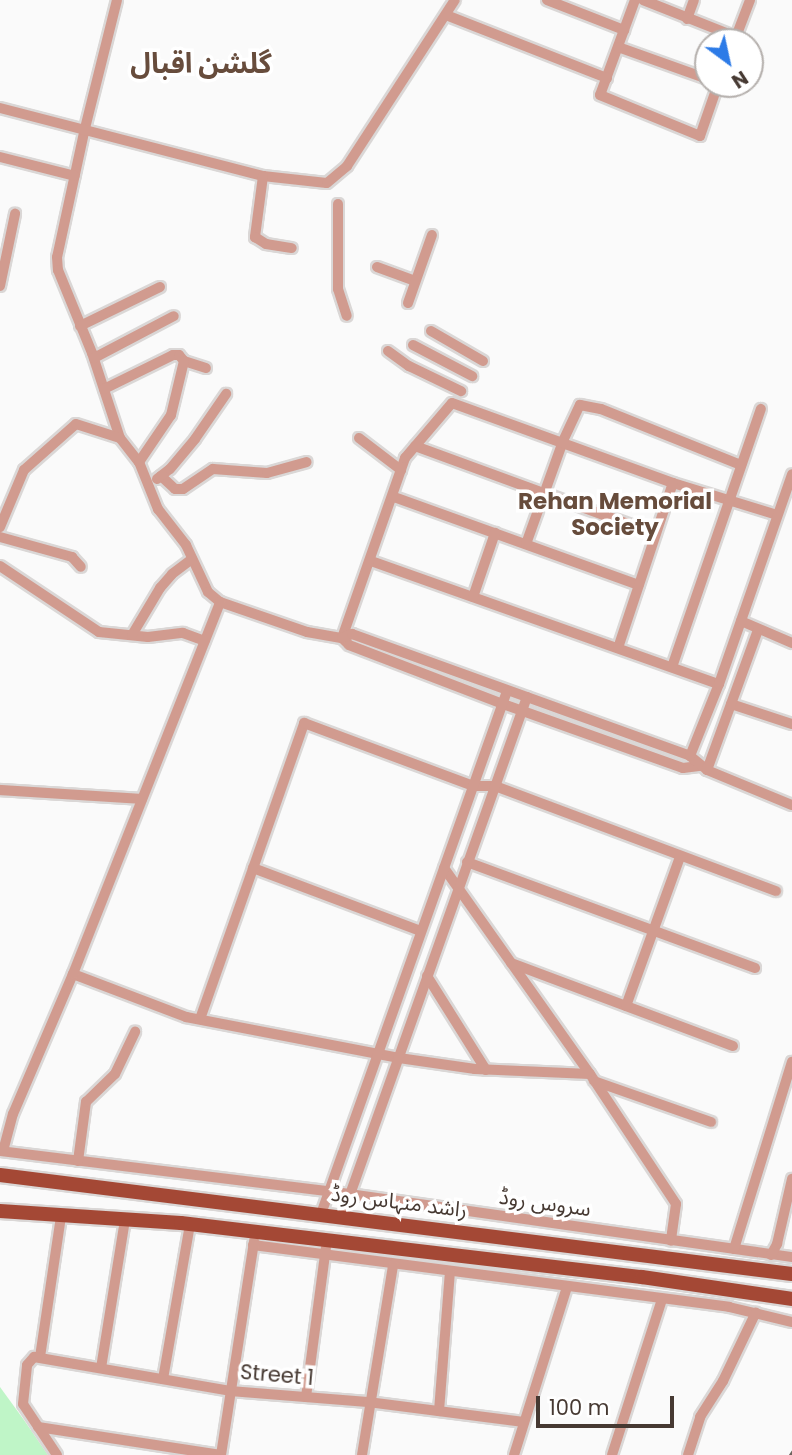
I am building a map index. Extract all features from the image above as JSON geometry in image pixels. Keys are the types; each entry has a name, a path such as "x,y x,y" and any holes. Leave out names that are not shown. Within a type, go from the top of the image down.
{"main road":[{"name":"راشد منہاس روڈ","path":"0,1175 792,1274"},
{"path":"0,1210 190,1224 254,1239 642,1278 792,1301"}],"street":[{"path":"117,0 85,128 57,257 58,270 94,358 120,438 139,462 158,509 186,545 208,592 220,601 307,632 341,638 352,634 527,696 690,756 703,768 792,805"},
{"path":"547,0 624,30"},
{"path":"635,0 600,93 602,96 700,136 713,98"},
{"path":"643,0 708,28"},
{"path":"687,19 694,0"},
{"path":"740,28 750,0"},
{"path":"0,108 262,176 327,183 347,166 446,15 451,2"},
{"path":"446,15 607,78"},
{"path":"618,47 694,74"},
{"path":"0,157 75,176"},
{"path":"262,176 255,237 266,244 292,248"},
{"path":"338,204 338,289 347,316"},
{"path":"0,286 15,214"},
{"path":"408,303 432,235"},
{"path":"377,267 415,281"},
{"path":"80,326 160,287"},
{"path":"94,358 174,316"},
{"path":"431,331 483,361"},
{"path":"413,345 472,376"},
{"path":"388,351 409,366 461,391"},
{"path":"104,389 173,355 179,355 184,361 206,368"},
{"path":"139,462 171,415 184,361"},
{"path":"149,486 195,439 226,394"},
{"path":"341,638 394,497 405,458 452,403 673,483 777,515"},
{"path":"526,544 563,441 580,405 601,409 741,465"},
{"path":"672,667 761,409"},
{"path":"0,527 24,470 76,424 120,438"},
{"path":"359,438 401,470"},
{"path":"415,446 656,534"},
{"path":"161,476 175,489 183,489 213,469 267,473 307,462"},
{"path":"690,756 719,684 792,474"},
{"path":"618,648 673,483"},
{"path":"394,497 639,585"},
{"path":"472,597 495,533"},
{"path":"0,537 72,557 80,566"},
{"path":"132,635 160,588 172,574 192,559"},
{"path":"371,561 719,684"},
{"path":"0,566 99,632 132,635 183,633 205,641"},
{"path":"1,1151 12,1114 73,974 220,601"},
{"path":"741,621 792,643"},
{"path":"703,768 731,704 758,630"},
{"path":"341,638 349,645 522,711 683,768 703,768"},
{"path":"407,667 412,656"},
{"path":"321,1214 508,691"},
{"path":"342,1217 527,696"},
{"path":"731,704 792,724"},
{"path":"200,1019 304,723 473,786 495,786 776,891"},
{"path":"0,790 142,799"},
{"path":"626,1006 680,857"},
{"path":"467,862 755,968"},
{"path":"253,868 421,931"},
{"path":"443,868 458,885 592,1077 676,1204 671,1241"},
{"path":"511,963 733,1046"},
{"path":"73,974 200,1019 399,1058 486,1070 592,1077 711,1122"},
{"path":"427,976 486,1070"},
{"path":"79,1161 86,1102 115,1074 135,1032"},
{"path":"734,1250 792,1062"},
{"name":"سروس روڈ","path":"1,1151 328,1191 792,1257"},
{"path":"771,1255 777,1244 792,1179"},
{"path":"57,1455 23,1404 35,1359 61,1216"},
{"path":"101,1368 125,1220"},
{"path":"163,1379 190,1224"},
{"path":"38,1427 221,1455 254,1239"},
{"path":"306,1397 326,1247 393,1265 756,1312 792,1322"},
{"path":"362,1455 393,1265"},
{"path":"439,1411 450,1272"},
{"path":"514,1455 567,1287"},
{"path":"612,1455 662,1299"},
{"path":"688,1455 700,1417 723,1381 756,1312"},
{"name":"Street 1","path":"35,1359 230,1391 369,1402 524,1422"}],"green space":[{"path":"0,1387 24,1420 48,1455 0,1455"}],"district":[{"name":"گلشن اقبال","path":"201,64"},
{"name":"Rehan Memorial Society","path":"615,514"}]}
